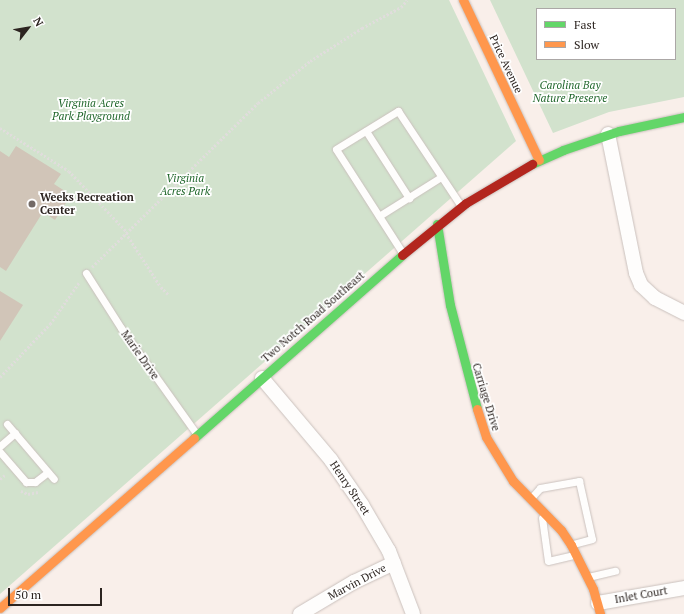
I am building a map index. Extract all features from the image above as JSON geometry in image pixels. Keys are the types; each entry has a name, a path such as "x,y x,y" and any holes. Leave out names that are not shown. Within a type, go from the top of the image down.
{"street":[{"name":"Price Avenue","path":"463,0 539,160"},
{"name":"Two Notch Road Southeast","path":"0,608 403,254 461,206 490,187 539,160 608,134 684,118"},
{"path":"608,134 636,273 641,285 655,298 684,313"},
{"name":"Carriage Drive","path":"438,224 452,313 479,421 502,467 571,545 588,577 599,609"},
{"name":"Henry Street","path":"262,378 345,480 367,512 394,563 413,614"},
{"name":"Marvin Drive","path":"300,614 354,582 394,563"},
{"name":"Inlet Court","path":"599,609 684,588"}],"lane":[{"path":"403,254 336,149 398,111 461,206"},
{"path":"366,131 409,198"},
{"path":"379,216 441,176"},
{"name":"Marie Drive","path":"86,273 121,328 198,434"},
{"path":"7,424 54,479"},
{"path":"0,446 14,433"},
{"path":"0,452 26,482 35,482 48,472"},
{"path":"530,499 540,488 579,481 592,539 571,545"},
{"path":"541,511 548,561 577,555"},
{"path":"588,577 615,571"}],"path":[{"path":"0,377 50,324 86,273 258,103 310,61 362,28 401,7 407,0"},
{"path":"0,128 69,171 126,232 161,287 168,294"},
{"path":"0,479 5,474"}],"green space":[{"name":"Virginia Acres Park","path":"0,0 449,0 516,141 0,594"},
{"name":"Carolina Bay Nature Preserve","path":"490,0 684,0 684,97 609,112 553,133"}],"building":[{"name":"Weeks Recreation Center","path":"16,146 61,174 54,184 71,195 55,220 43,212 6,271 0,267 0,151 9,157"},
{"path":"0,291 23,305 0,341"}],"traffic: fast":[{"path":"532,164 563,150 619,131 684,117"},
{"path":"437,224 450,305 477,409"},
{"path":"194,438 402,255"}],"traffic: slow":[{"path":"463,0 539,160"},
{"path":"477,409 486,437 513,481 561,530 571,545 593,589 600,614"},
{"path":"0,608 194,438"}],"traffic: jam":[{"path":"402,255 466,203 532,164"}],"place":[{"name":"Weeks Recreation Center","path":"32,204"}],"park label":[{"name":"Virginia Acres Park Playground","path":"91,110"}]}
